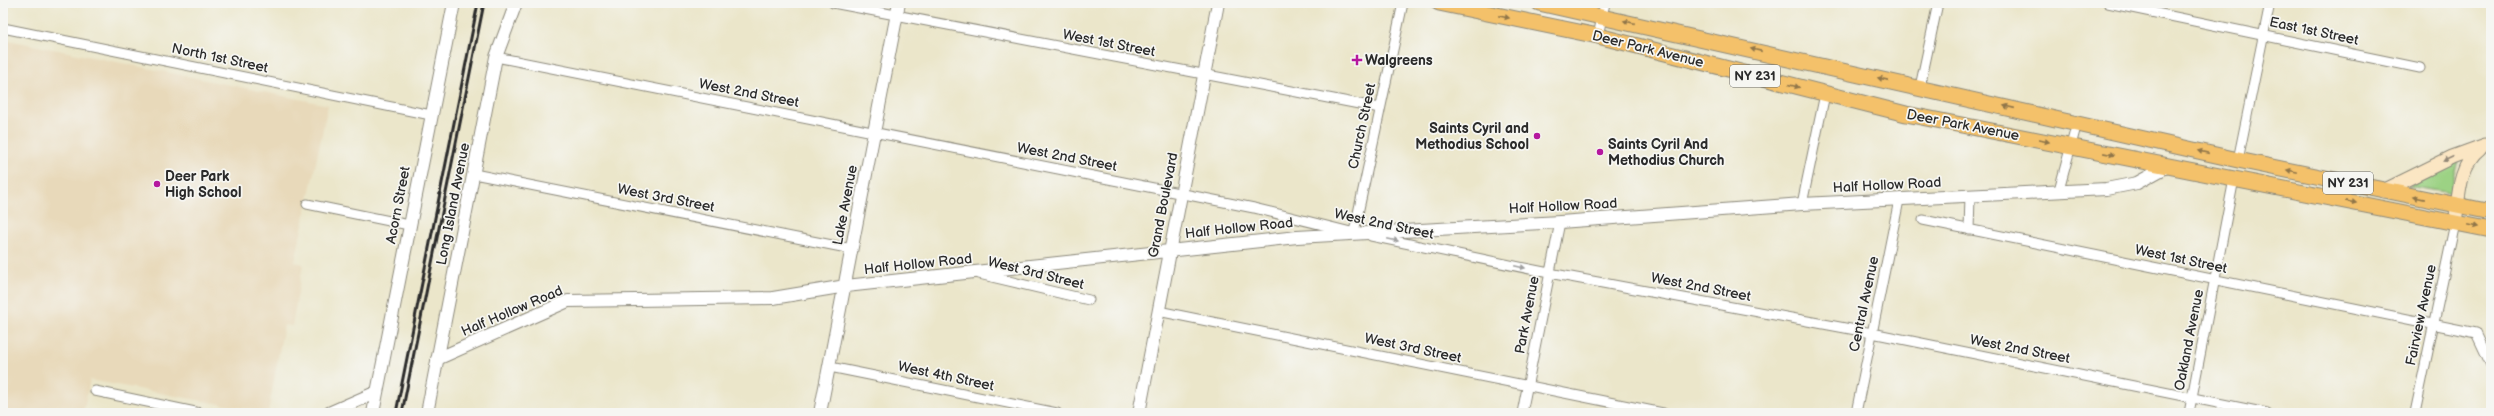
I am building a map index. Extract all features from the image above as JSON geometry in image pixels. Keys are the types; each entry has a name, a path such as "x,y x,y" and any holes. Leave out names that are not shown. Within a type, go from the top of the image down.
{"main road":[{"name":"Deer Park Avenue","path":"1439,3 1598,36 1906,114 2491,230"},
{"name":"Deer Park Avenue","path":"1539,3 1604,9 1920,87 2238,160 2491,212"},
{"path":"2383,191 2452,157 2488,144"},
{"path":"2454,223 2466,166 2471,157 2488,144"}],"street":[{"name":"Acorn Street","path":"373,413 454,3"},
{"name":"Long Island Avenue","path":"427,413 496,57 516,3"},
{"name":"West 1st Street","path":"833,3 1204,76 1380,108"},
{"name":"Lake Avenue","path":"820,413 846,286 899,3"},
{"name":"Grand Boulevard","path":"1139,413 1218,3"},
{"name":"Church Street","path":"1354,232 1403,3"},
{"path":"1920,87 1938,3"},
{"name":"East 1st Street","path":"2108,3 2420,68"},
{"path":"2238,160 2270,3"},
{"path":"1598,36 1604,9"},
{"name":"North 1st Street","path":"3,28 431,115"},
{"name":"West 2nd Street","path":"496,57 1254,208 1354,232 1550,273 1872,333 2267,413"},
{"path":"1802,204 1825,94"},
{"path":"2059,190 2078,123"},
{"name":"Half Hollow Road","path":"437,359 568,301 773,298 846,286 976,273 1296,236 1560,222 1802,204 1899,200 2059,190 2106,189 2141,181 2168,166"},
{"name":"West 3rd Street","path":"474,174 852,249"},
{"name":"Oakland Avenue","path":"2189,413 2234,179"},
{"path":"1968,230 1970,196"},
{"name":"Central Avenue","path":"1856,413 1899,200"},
{"path":"307,204 409,225"},
{"name":"West 1st Street","path":"1923,220 2215,281 2476,333 2491,365"},
{"name":"Park Avenue","path":"1522,413 1560,222"},
{"name":"Fairview Avenue","path":"2415,413 2454,223"},
{"name":"West 3rd Street","path":"976,273 1089,300"},
{"name":"West 3rd Street","path":"1158,311 1663,413"},
{"name":"West 4th Street","path":"830,367 1057,413"},
{"path":"95,391 200,413"},
{"path":"329,413 378,392"}],"shaded area":[{"name":"Deer Park High School","path":"3,39 328,105 295,262 303,264 292,326 284,325 268,413 90,380 83,413 3,413"}],"green space":[{"path":"2459,161 2450,193 2408,186"}],"railway":[{"path":"396,413 478,3"},
{"path":"402,413 484,3"}],"place":[{"name":"Walgreens","path":"1357,60"},
{"name":"Saints Cyril and Methodius School","path":"1537,136"},
{"name":"Saints Cyril And Methodius Church","path":"1600,152"},
{"name":"Deer Park High School","path":"157,184"}]}
